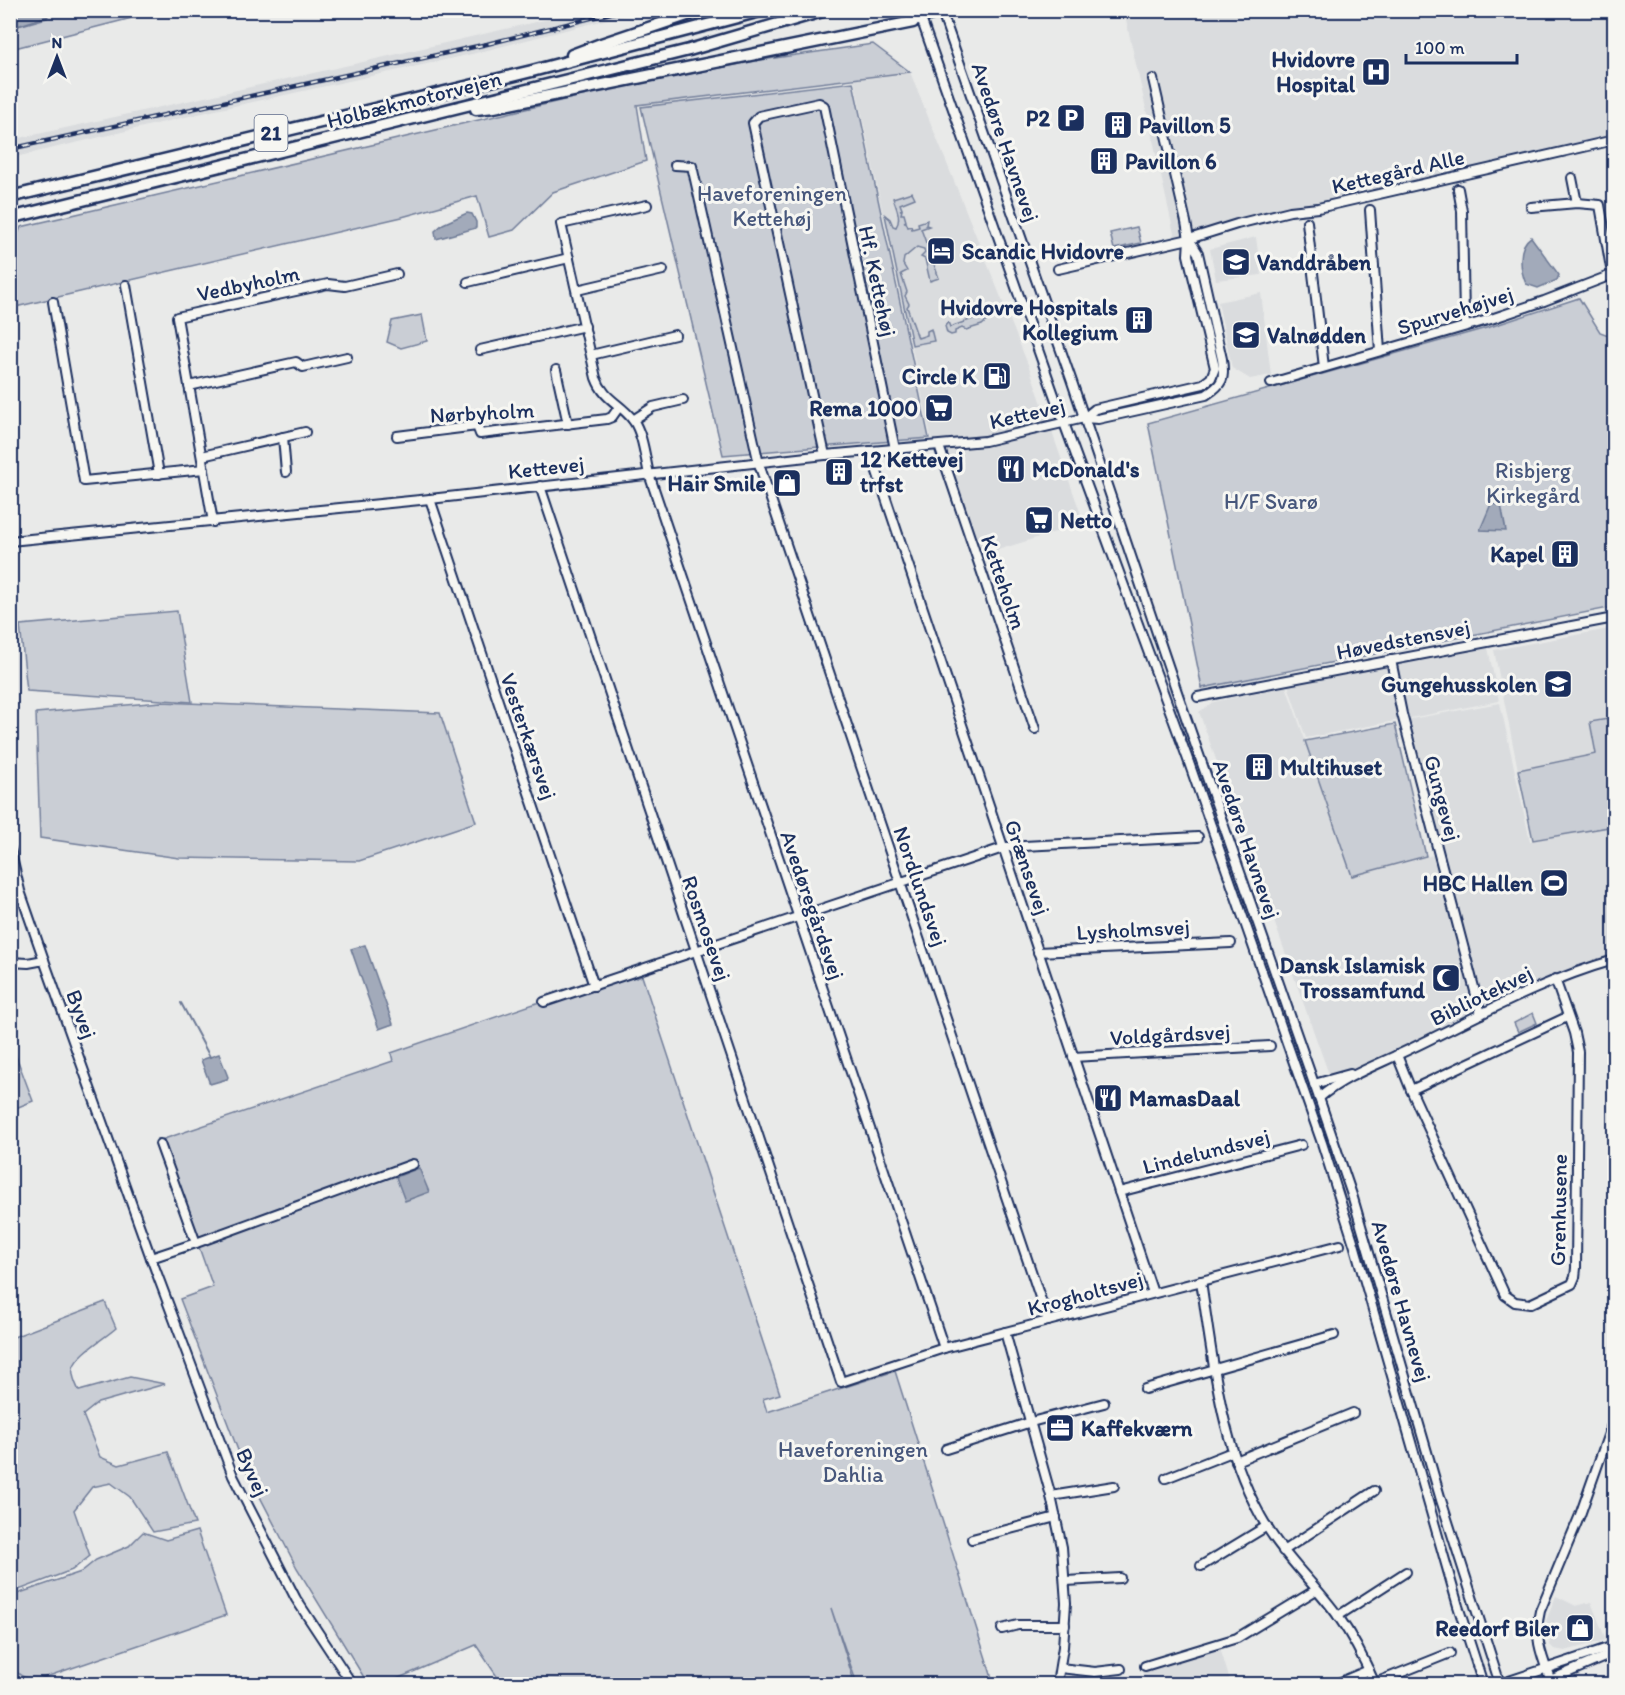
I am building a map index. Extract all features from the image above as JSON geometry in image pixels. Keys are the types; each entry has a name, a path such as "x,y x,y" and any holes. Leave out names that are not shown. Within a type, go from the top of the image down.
{"highway":[{"path":"532,71 601,44 702,10"},
{"name":"Holbækmotorvejen","path":"10,196 532,71 764,10"},
{"name":"Holbækmotorvejen","path":"10,218 690,50 826,10"},
{"path":"437,113 494,107 917,20"}],"street":[{"name":"Avedøre Havnevej","path":"918,10 917,20 1187,758 1322,1143 1483,1684"},
{"name":"Avedøre Havnevej","path":"917,20 941,11 1084,418 1180,702 1353,1198 1444,1511 1500,1684"},
{"path":"1084,418 1098,419 1206,395 1221,382 1224,374 1198,253 1189,239 1153,79"},
{"name":"Hf. Kettehøj","path":"825,455 753,123 759,116 819,103 824,106 895,449"},
{"name":"Kettegård Alle","path":"1058,268 1189,239 1290,211 1328,206 1614,140"},
{"path":"675,165 692,166 759,464"},
{"path":"1572,178 1577,203"},
{"path":"1458,189 1462,211 1466,326"},
{"name":"Spurvehøjvej","path":"1270,383 1466,326 1544,301 1613,274 1600,205 1577,203 1532,207"},
{"path":"647,205 561,224 591,355 599,386 604,395 633,420 653,407 683,400"},
{"path":"1370,210 1380,351"},
{"path":"1307,222 1324,367"},
{"path":"468,282 569,258"},
{"path":"577,290 663,270"},
{"name":"Vedbyholm","path":"213,522 177,317 328,284 345,286 397,274"},
{"path":"126,285 159,474"},
{"path":"53,302 84,481 204,469"},
{"path":"480,350 585,326"},
{"path":"591,355 675,335"},
{"path":"189,386 296,362 303,367 347,357"},
{"name":"Nørbyholm","path":"556,370 568,424"},
{"name":"Nørbyholm","path":"397,436 477,426 480,434 607,419 612,417 619,407"},
{"name":"Kettevej","path":"10,541 213,522 825,455 985,441 1084,418"},
{"name":"Avedøregårdsvej","path":"633,420 639,432 649,474 944,1348"},
{"path":"202,456 305,432"},
{"path":"283,437 286,472"},
{"name":"Ketteholm","path":"939,446 1035,729"},
{"name":"Grænsevej","path":"870,451 1153,1293"},
{"name":"Nordlundsvej","path":"759,464 1048,1321"},
{"name":"Rosmosevej","path":"540,486 841,1382"},
{"name":"Vesterkærsvej","path":"430,499 594,986"},
{"name":"Høvedstensvej","path":"1198,697 1614,618"},
{"name":"Gungevej","path":"1390,660 1402,714 1481,1014"},
{"path":"544,1002 1003,848 1198,837"},
{"name":"Byvej","path":"10,849 20,891 44,960 151,1258 233,1476 296,1599 352,1684"},
{"name":"Lysholmsvej","path":"1038,952 1231,943"},
{"path":"10,962 28,963 44,960"},
{"name":"Bibliotekvej","path":"1319,1098 1335,1085 1365,1069 1481,1014 1555,980 1614,960"},
{"name":"Grenhusene","path":"1397,1055 1505,1295 1515,1302 1530,1304 1572,1284 1576,1268 1578,1052 1555,980"},
{"path":"1411,1090 1568,1017"},
{"name":"Voldgårdsvej","path":"1073,1057 1270,1046"},
{"name":"Bibliotekvej","path":"1314,1084 1365,1069"},
{"path":"160,1144 196,1243"},
{"name":"Lindelundsvej","path":"1119,1192 1302,1144"},
{"path":"151,1258 413,1164"},
{"name":"Krogholtsvej","path":"841,1382 944,1348 1340,1245"},
{"path":"1201,1281 1222,1415 1232,1452 1267,1526 1284,1551 1338,1616 1375,1684 1450,1653"},
{"path":"1005,1332 1051,1496 1062,1547 1066,1581 1065,1625 1057,1684"},
{"path":"1145,1389 1334,1335"},
{"path":"946,1449 1030,1422 1104,1403"},
{"path":"1236,1461 1353,1413"},
{"path":"1552,1683 1536,1637 1540,1611 1613,1430 1614,1419"},
{"path":"1166,1478 1232,1452"},
{"path":"1051,1496 1114,1486"},
{"path":"1284,1551 1374,1491"},
{"path":"972,1539 1056,1516"},
{"path":"1201,1566 1267,1526"},
{"path":"1338,1616 1406,1572"},
{"path":"1066,1581 1120,1578"},
{"path":"1145,1666 1237,1638 1316,1590"},
{"path":"1002,1629 1018,1625 1065,1625"},
{"path":"1500,1684 1614,1646"},
{"path":"1541,1684 1552,1683 1614,1653"},
{"path":"1060,1668 1095,1672 1122,1669"},
{"path":"1336,1684 1369,1670"}],"shaded area":[{"path":"583,11 640,11 472,54 211,111 11,158 11,140"},
{"name":"Hvidovre Hospital","path":"1124,11 1614,11 1614,134 1175,238"},
{"path":"910,72 1029,367 1084,523 975,557 931,437 854,79"},
{"name":"Vanddråben","path":"1256,237 1261,275 1216,280 1210,249"},
{"name":"Valnødden","path":"1261,293 1271,375 1250,379 1232,368 1218,302"},
{"name":"Gungehusskolen","path":"1614,628 1614,718 1590,722 1596,754 1518,770 1494,650"},
{"path":"1488,648 1499,701 1306,738 1288,685"},
{"path":"1286,686 1353,876 1433,855 1400,721 1500,703 1530,841 1614,826 1614,958 1331,1080 1199,712 1213,702"},
{"path":"1556,1596 1576,1606 1591,1602 1606,1640 1565,1651 1554,1649 1550,1645 1546,1621"},
{"path":"1220,1648 1231,1684 1146,1684 1142,1671"}],"green space":[{"path":"68,10 159,11 11,49 11,28 47,18 47,11 56,11 59,14"},
{"path":"873,44 910,72 637,105 646,161 553,192 514,230 489,237 477,196 402,217 11,308 11,250 21,227 611,89 761,60"},
{"name":"Haveforeningen Kettehøj","path":"853,82 929,438 723,455 641,107"},
{"path":"912,192 915,198 900,204 901,214 904,214 906,221 904,222 912,229 919,227 918,223 927,220 926,225 929,226 921,229 939,278 930,281 925,259 921,257 925,253 924,249 917,247 904,258 903,264 907,271 901,274 907,292 905,296 909,304 907,307 918,338 927,335 927,331 931,329 934,341 912,345 885,215 896,227 898,217 893,198"},
{"path":"1137,227 1141,243 1114,249 1110,233"},
{"path":"1579,298 1600,332 1614,337 1614,607 1202,688 1148,423 1490,327"},
{"path":"989,308 992,316 982,325 966,330 962,328 951,335 947,333 945,326 948,322 950,327 981,316 979,311"},
{"path":"422,315 427,341 401,348 387,342 392,321"},
{"path":"177,611 192,702 27,691 20,625"},
{"path":"161,702 440,713 476,822 359,861 179,858 40,838 36,713"},
{"path":"1614,718 1614,826 1533,840 1518,770 1596,754 1590,722"},
{"path":"1395,724 1426,856 1352,876 1305,741"},
{"name":"Haveforeningen Dahlia","path":"633,970 636,978 642,976 780,1394 763,1399 767,1412 895,1371 994,1684 857,1684 831,1608 853,1678 826,1684 502,1684 476,1645 385,1684 368,1684 297,1568 244,1466 180,1299 213,1287 161,1140 393,1061 391,1053"},
{"path":"1533,1013 1537,1023 1518,1032 1514,1023"},
{"path":"10,1040 33,1101 11,1110 10,1110"},
{"path":"105,1302 116,1328 85,1352 73,1368 74,1380 79,1391 130,1377 165,1384 98,1403 83,1415 100,1457 119,1465 168,1452 195,1524 153,1532 130,1497 111,1483 92,1487 74,1510 90,1556 72,1570 11,1593 11,1338"},
{"path":"197,1531 226,1615 40,1679 31,1679 17,1672 13,1665 10,1647 11,1596 81,1572 96,1560 129,1546 143,1532 166,1540"}],"water":[{"path":"11,10 47,11 48,16 11,28"},
{"path":"467,213 472,214 476,228 436,239 435,231 443,224"},
{"path":"1531,237 1559,275 1557,280 1538,288 1526,284 1521,265 1523,246"},
{"path":"1491,504 1501,505 1506,531 1480,530"},
{"path":"365,945 393,1024 379,1029 351,949"},
{"path":"219,1054 228,1077 210,1084 201,1060"},
{"path":"419,1168 429,1192 405,1201 396,1177"}],"waterway":[{"path":"181,1003 210,1057"}],"railway":[{"path":"10,149 487,44 623,10"}],"place":[{"name":"Hvidovre Hospital","path":"1376,72"},
{"name":"P2","path":"1071,118"},
{"name":"Pavillon 5","path":"1118,125"},
{"name":"Pavillon 6","path":"1104,161"},
{"name":"Scandic Hvidovre","path":"941,251"},
{"name":"Vanddråben","path":"1236,262"},
{"name":"Hvidovre Hospitals Kollegium","path":"1139,320"},
{"name":"Valnødden","path":"1246,335"},
{"name":"Circle K","path":"997,376"},
{"name":"Rema 1000","path":"939,408"},
{"name":"McDonald's","path":"1011,469"},
{"name":"12 Kettevej trfst","path":"839,472"},
{"name":"Hair Smile","path":"787,483"},
{"name":"Netto","path":"1039,520"},
{"name":"Kapel","path":"1565,554"},
{"name":"Gungehusskolen","path":"1558,684"},
{"name":"Multihuset","path":"1259,767"},
{"name":"HBC Hallen","path":"1554,883"},
{"name":"Dansk Islamisk Trossamfund","path":"1446,978"},
{"name":"MamasDaal","path":"1108,1098"},
{"name":"Kaffekværn","path":"1060,1428"},
{"name":"Reedorf Biler","path":"1580,1628"}],"park label":[{"name":"Risbjerg Kirkegård","path":"1533,482"},
{"name":"H/F Svarø","path":"1271,501"}]}
